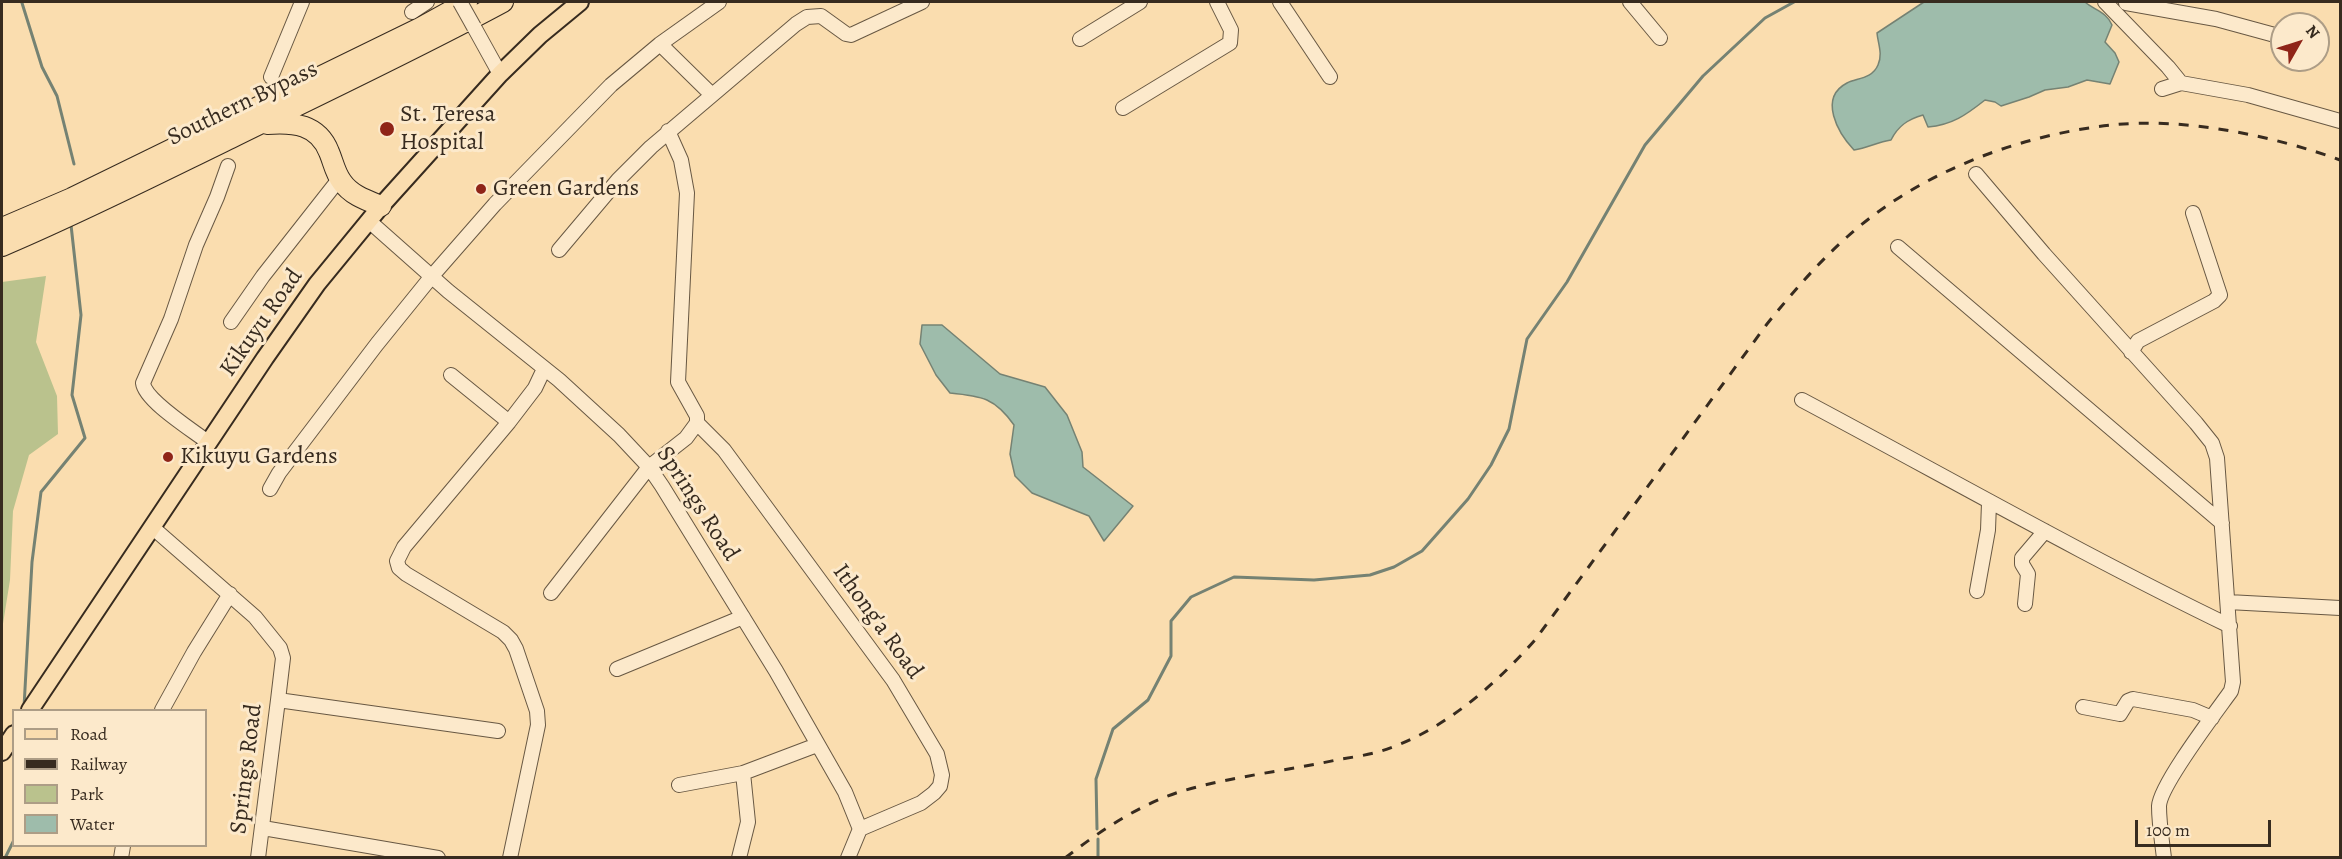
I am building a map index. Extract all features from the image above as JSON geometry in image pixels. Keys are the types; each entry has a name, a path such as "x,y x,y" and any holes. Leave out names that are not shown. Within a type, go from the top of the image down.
{"highway":[{"name":"Southern Bypass","path":"2,228 83,193 420,28 467,2"},
{"name":"Southern Bypass","path":"2,246 83,210 259,125 503,2"},
{"path":"259,125 294,123 315,131 326,144 340,178 348,189 360,197 375,213"}],"main road":[{"name":"Kikuyu Road","path":"31,709 311,292 375,213 500,74 540,35 580,2"},
{"path":"2,752 12,737"}],"street":[{"path":"271,77 302,2"},
{"path":"412,12 427,2"},
{"path":"460,2 500,74"},
{"path":"270,489 279,473 377,344 495,204 586,110 660,44 719,2"},
{"path":"559,250 618,180 668,131 807,17 821,16 846,34 851,34 922,2"},
{"path":"1080,39 1140,2"},
{"path":"1124,108 1230,43 1232,30 1217,2"},
{"path":"1280,2 1330,77"},
{"path":"1630,2 1660,38"},
{"path":"2105,2 2181,83"},
{"path":"2125,23 2126,2 2217,19 2270,34"},
{"path":"660,44 711,94"},
{"path":"2162,89 2181,83 2248,94 2340,121"},
{"path":"551,593 649,467 686,438 697,423 697,416 678,382 687,194 681,160 668,131"},
{"path":"210,443 156,403 144,390 143,383 171,320 196,245 228,166"},
{"path":"1976,174 2044,254 2196,423 2212,443 2217,458 2233,672 2231,691 2192,746 2162,795 2159,805 2164,858"},
{"path":"231,322 263,276 340,178"},
{"name":"Springs Road","path":"375,213 432,276 619,435 649,467 743,617 845,792 857,816 860,829"},
{"path":"2131,352 2138,341 2214,301 2220,295 2193,213"},
{"path":"1898,247 2222,523"},
{"path":"510,858 538,725 537,711 516,649 503,632 406,574 399,568 397,561 404,547 509,422 535,388 544,369"},
{"path":"451,375 509,422"},
{"path":"1802,400 1989,503 2230,626"},
{"name":"Ithong'a Road","path":"697,423 724,450 893,680 937,754 942,775 940,786 934,793 921,803 860,829"},
{"path":"1977,591 1988,530 1989,503"},
{"name":"Springs Road","path":"152,527 255,617 280,648 283,658 279,700 258,858"},
{"path":"2025,604 2028,574 2022,564 2022,558 2045,531"},
{"path":"163,709 194,652 230,594"},
{"path":"2228,602 2340,608"},
{"path":"616,669 743,617"},
{"path":"2083,707 2118,715 2128,701 2133,699 2193,710 2212,718"},
{"path":"279,700 498,731"},
{"path":"679,785 743,773 817,745"},
{"path":"739,858 748,822 743,773"},
{"path":"263,828 438,858"},
{"path":"848,858 860,829"}],"green space":[{"path":"46,276 36,342 57,396 58,434 29,455 13,511 10,580 2,630 2,282"}],"water":[{"path":"1924,2 2085,2 2104,14 2110,21 2112,25 2105,42 2115,53 2119,62 2110,84 2087,80 2068,87 2045,90 2001,106 1985,100 1958,118 1937,126 1928,127 1923,115 1904,124 1891,140 1854,150 1837,125 1832,106 1834,97 1838,89 1847,83 1868,76 1875,70 1880,57 1877,33"},
{"path":"922,325 942,325 1000,374 1045,387 1067,415 1082,452 1083,467 1133,506 1104,541 1089,516 1032,493 1015,476 1010,454 1014,425 1000,409 987,400 971,395 950,393 936,375 920,344"}],"waterway":[{"path":"1097,829 1096,779 1113,729 1148,700 1171,656 1171,621 1191,597 1234,577 1314,580 1370,575 1394,567 1422,551 1468,499 1491,465 1509,429 1527,339 1567,282 1645,145 1703,76 1765,18 1794,2"},
{"path":"22,3 42,67 57,96 74,164"},
{"path":"24,707 32,562 41,492 85,438 72,395 81,315 71,225"},
{"path":"1098,839 1098,858"},
{"path":"5,858 12,844"}],"railway":[{"path":"1065,858 1119,820 1163,798 1219,782 1381,751 1425,732 1465,706 1484,691 1535,640 1767,324 1806,279 1836,247 1875,214 1937,176 2006,148 2041,138 2077,130 2140,123 2228,130 2287,143 2340,160"}],"place":[{"name":"St. Teresa Hospital","path":"387,129"},
{"name":"Green Gardens","path":"481,189"},
{"name":"Kikuyu Gardens","path":"168,457"}]}
